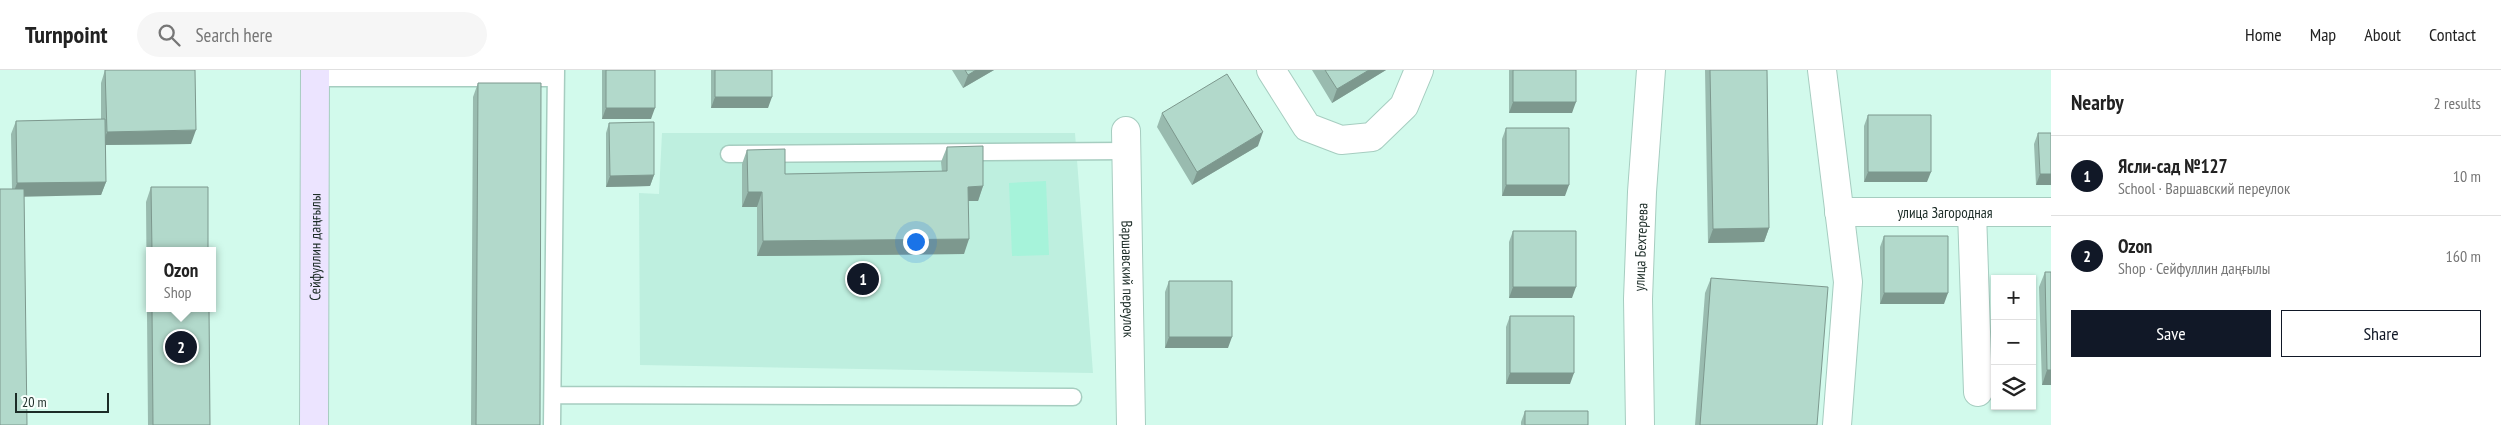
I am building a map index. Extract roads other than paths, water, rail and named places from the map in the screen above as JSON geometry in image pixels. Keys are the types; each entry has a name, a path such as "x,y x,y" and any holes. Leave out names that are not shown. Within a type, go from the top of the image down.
{"main road":[{"name":"Сейфуллин даңғылы","path":"314,425 315,74"}],"street":[{"path":"1271,70 1307,127 1341,140 1372,137 1404,106 1419,70"},
{"name":"улица Бехтерева","path":"1640,425 1638,299 1642,192 1651,70"},
{"path":"1822,70 1848,282 1837,425"},
{"name":"Варшавский переулок","path":"1127,141 1131,425"},
{"name":"улица Загородная","path":"1839,212 2051,212"},
{"path":"1972,212 1978,392"}],"lane":[{"path":"315,74 556,74 552,425"},
{"path":"729,154 1127,141"},
{"path":"553,395 1073,397"}],"place":[{"name":"Ясли-сад №127","path":"863,279"},
{"name":"Ozon","path":"181,347"}]}
